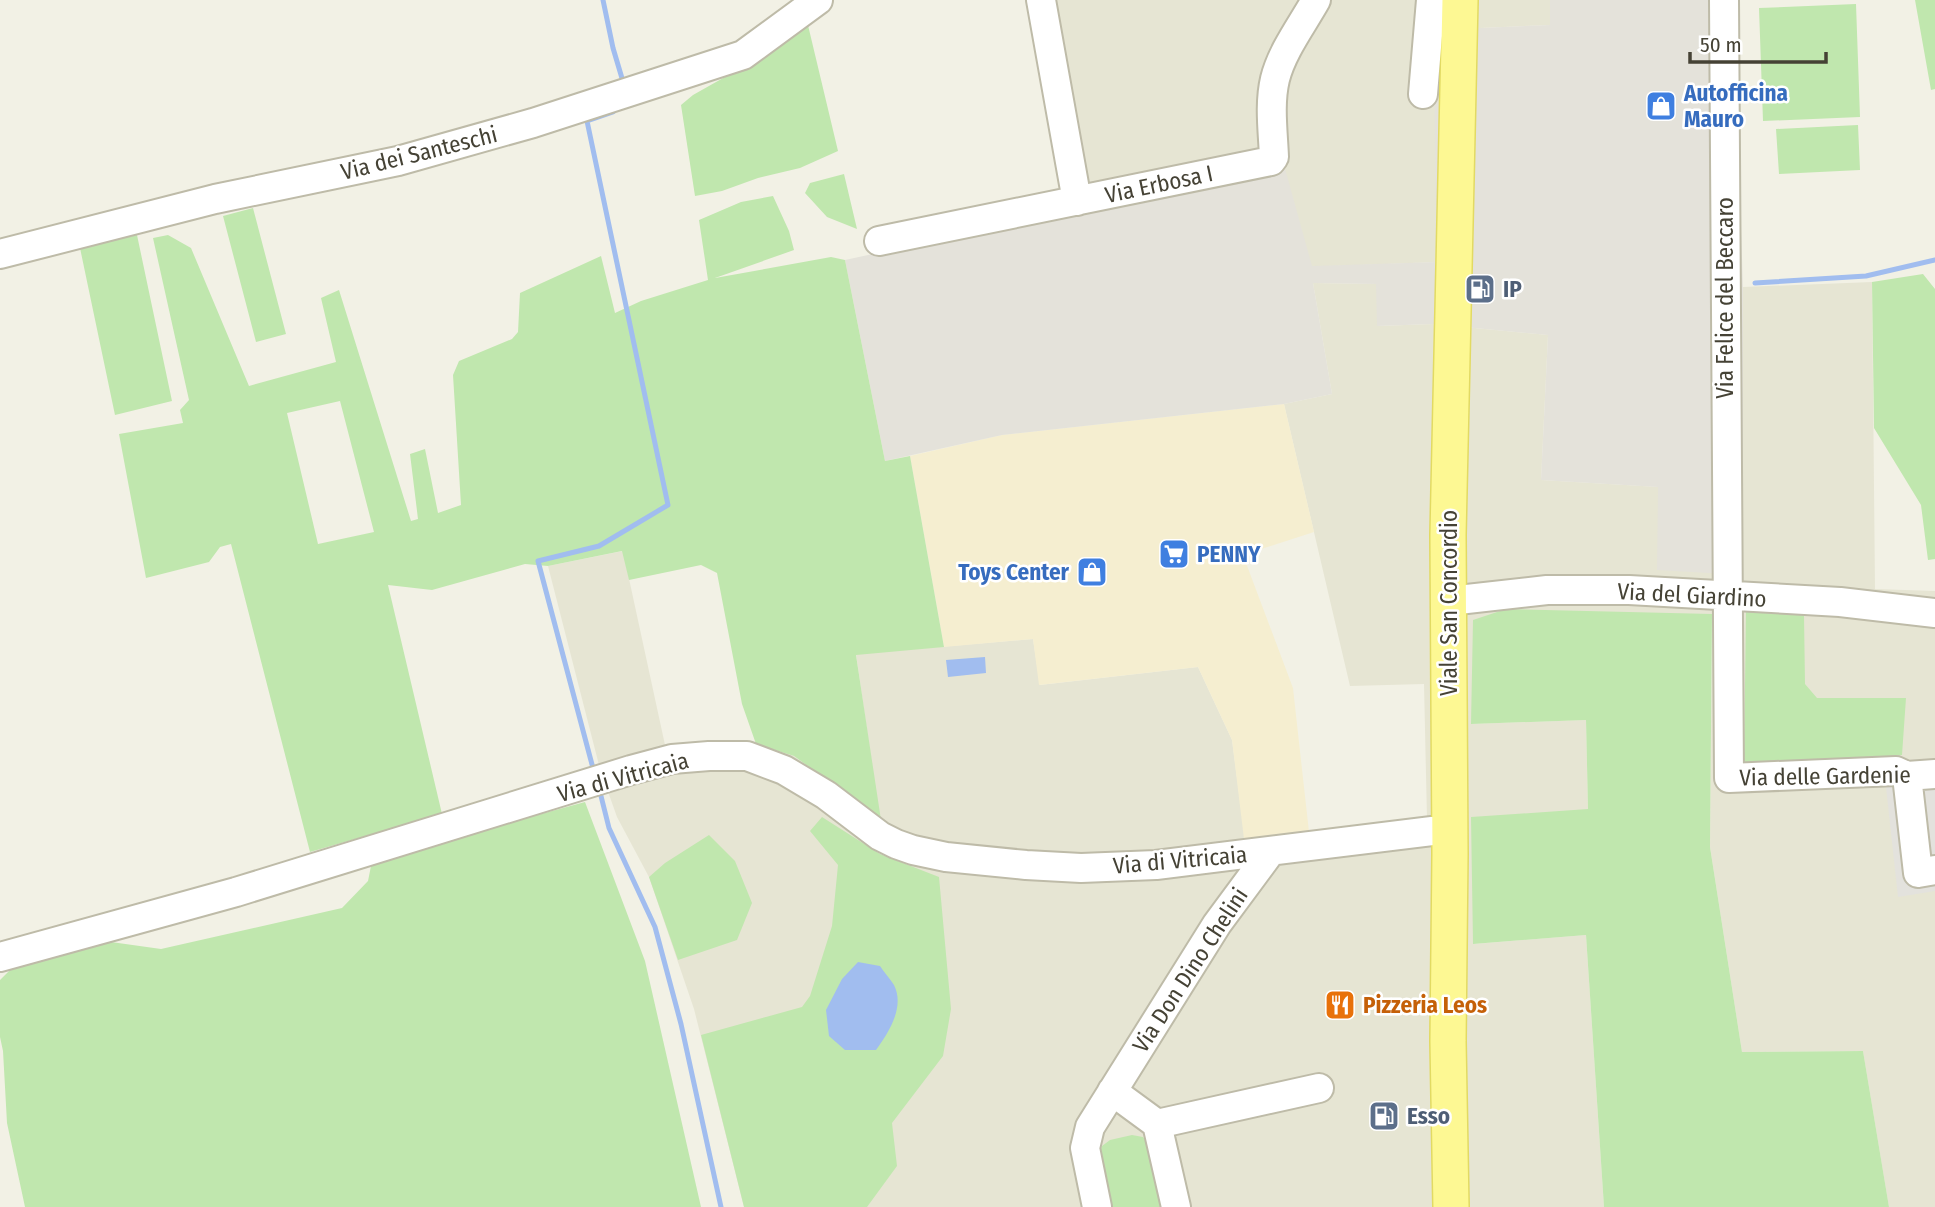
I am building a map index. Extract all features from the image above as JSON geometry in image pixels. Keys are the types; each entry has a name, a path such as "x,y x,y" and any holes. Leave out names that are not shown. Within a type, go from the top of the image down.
{"main road":[{"name":"Viale San Concordio","path":"1451,1207 1448,1041 1450,452 1460,0"}],"street":[{"name":"Via dei Santeschi","path":"0,254 215,199 398,161 533,123 743,55 818,0"},
{"path":"1041,0 1077,201"},
{"name":"Via Erbosa I","path":"879,241 1271,161 1274,157 1272,115 1275,79 1286,52 1316,0"},
{"path":"1423,94 1431,0"},
{"name":"Via Felice del Beccaro","path":"1724,0 1727,596"},
{"name":"Via del Giardino","path":"1449,601 1546,590 1629,590 1840,603 1935,613"},
{"name":"Via delle Gardenie","path":"1727,596 1729,778 1896,771 1907,776 1935,774"},
{"name":"Via di Vitricaia","path":"0,957 236,892 672,759 747,757 784,770 826,795 880,836 913,850 946,858 1086,868 1156,866 1271,850 1450,831"},
{"path":"1907,776 1918,873 1935,870"},
{"name":"Via Don Dino Chelini","path":"1097,1207 1085,1148 1090,1127 1217,924 1271,850"},
{"path":"1157,1124 1319,1088"},
{"path":"1112,1091 1157,1124 1176,1207"}],"shaded area":[{"path":"1030,0 1550,0 1550,25 1434,30 1437,262 1312,267 1068,212"},
{"path":"1550,0 1733,0 1743,287 1743,575 1657,570 1658,487 1541,480 1548,335 1433,324 1377,326 1376,284 1313,283 1332,394 1284,404 1002,435 885,461 845,260 1284,165 1312,266 1436,262 1434,30 1550,25"},
{"path":"1872,282 1875,589 1935,591 1935,1207 1889,1207 1863,1051 1742,1052 1710,847 1712,614 1471,724 1586,720 1588,810 1474,944 1586,935 1604,1207 744,1207 694,1009 649,877 617,817 600,769 548,566 623,551 665,745 756,744 794,756 880,820 856,654 1033,639 1040,685 1198,667 1232,740 1245,839 1427,819 1424,684 1350,686 1284,404 1332,394 1313,283 1377,284 1378,326 1433,324 1548,335 1541,480 1659,487 1743,575 1743,287"},
{"path":"1284,404 1314,532 1243,555 1293,688 1309,832 1244,839 1232,740 1198,667 1039,685 1033,639 944,647 910,456 1002,435"},
{"path":"1935,764 1935,891 1898,897 1886,787 1907,767"}],"green space":[{"path":"1915,0 1935,0 1935,89 1931,90"},
{"path":"1856,4 1860,117 1763,121 1759,8"},
{"path":"807,21 838,151 800,168 758,178 722,191 695,196 681,105 693,95 748,64"},
{"path":"1858,125 1860,170 1779,174 1776,129"},
{"path":"844,174 857,229 827,217 805,193 810,183"},
{"path":"773,196 789,231 794,250 715,278 831,257 845,260 885,461 910,456 944,647 856,655 881,820 794,756 756,744 742,704 717,573 701,565 629,580 622,551 548,566 525,564 432,590 388,585 442,814 310,852 231,544 220,547 209,562 146,578 119,434 183,423 180,410 189,400 153,238 168,235 191,248 249,386 336,362 321,298 339,290 411,521 418,519 410,454 425,449 438,513 461,505 453,375 459,361 512,339 518,332 520,293 601,256 615,313 641,301 708,280 699,220 741,202","holes":["340,401 374,532 318,544 287,413"]},
{"path":"253,208 286,334 256,342 223,216"},
{"path":"137,235 172,401 115,415 80,248"},
{"path":"1923,274 1935,289 1935,559 1928,560 1921,505 1874,428 1872,282"},
{"path":"1506,609 1712,614 1710,847 1742,1052 1863,1051 1889,1207 1604,1207 1586,935 1473,944 1471,817 1588,809 1586,720 1471,724 1473,620"},
{"path":"1746,610 1804,615 1805,684 1817,698 1906,698 1902,755 1757,771 1744,761"},
{"path":"585,802 645,961 701,1207 25,1207 7,1123 0,1037 0,980 15,965 104,941 161,949 342,908 368,881 371,866 379,858"},
{"path":"822,817 880,854 939,877 951,1009 943,1056 892,1123 897,1166 867,1207 744,1207 701,1035 802,1007 810,996 832,926 838,865 810,831"},
{"path":"709,835 735,861 752,903 737,940 678,960 649,877 665,863"},
{"path":"1132,1135 1143,1137 1150,1147 1164,1207 1108,1207 1098,1154 1102,1146 1110,1140"}],"water":[{"path":"985,657 986,673 948,677 946,660"},
{"path":"858,962 880,966 897,993 894,1019 876,1050 845,1050 829,1036 826,1010 842,979"}],"waterway":[{"path":"603,0 624,85"},
{"path":"594,772 538,561 599,546 668,505 587,121 613,112"},
{"path":"1755,283 1866,276 1935,260"},
{"path":"599,788 609,828 655,927 681,1024 721,1207"}],"place":[{"name":"Autofficina Mauro","path":"1661,106"},
{"name":"IP","path":"1480,289"},
{"name":"PENNY","path":"1174,554"},
{"name":"Toys Center","path":"1092,572"},
{"name":"Pizzeria Leos","path":"1340,1005"},
{"name":"Esso","path":"1384,1116"}]}
